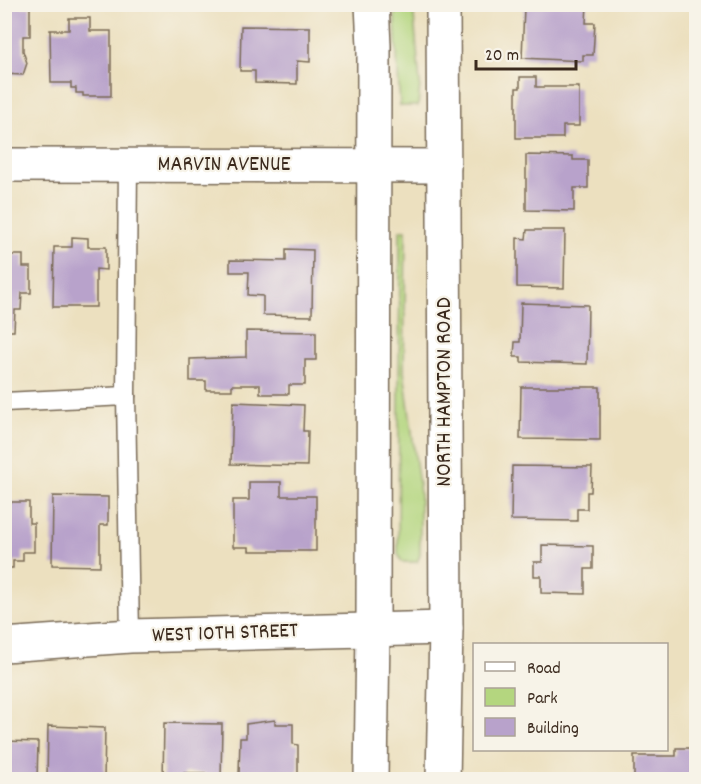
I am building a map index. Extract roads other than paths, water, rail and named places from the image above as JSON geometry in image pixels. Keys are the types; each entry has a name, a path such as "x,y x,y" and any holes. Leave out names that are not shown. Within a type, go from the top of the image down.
{"main road":[{"path":"370,780 373,629 374,46 372,4"},
{"name":"NORTH HAMPTON ROAD","path":"443,4 446,628 443,780"},
{"name":"MARVIN AVENUE","path":"4,165 444,166"},
{"name":"WEST 10TH STREET","path":"4,645 130,636 446,628"}],"lane":[{"path":"128,165 126,396 130,636"},
{"path":"4,402 126,396"}]}
